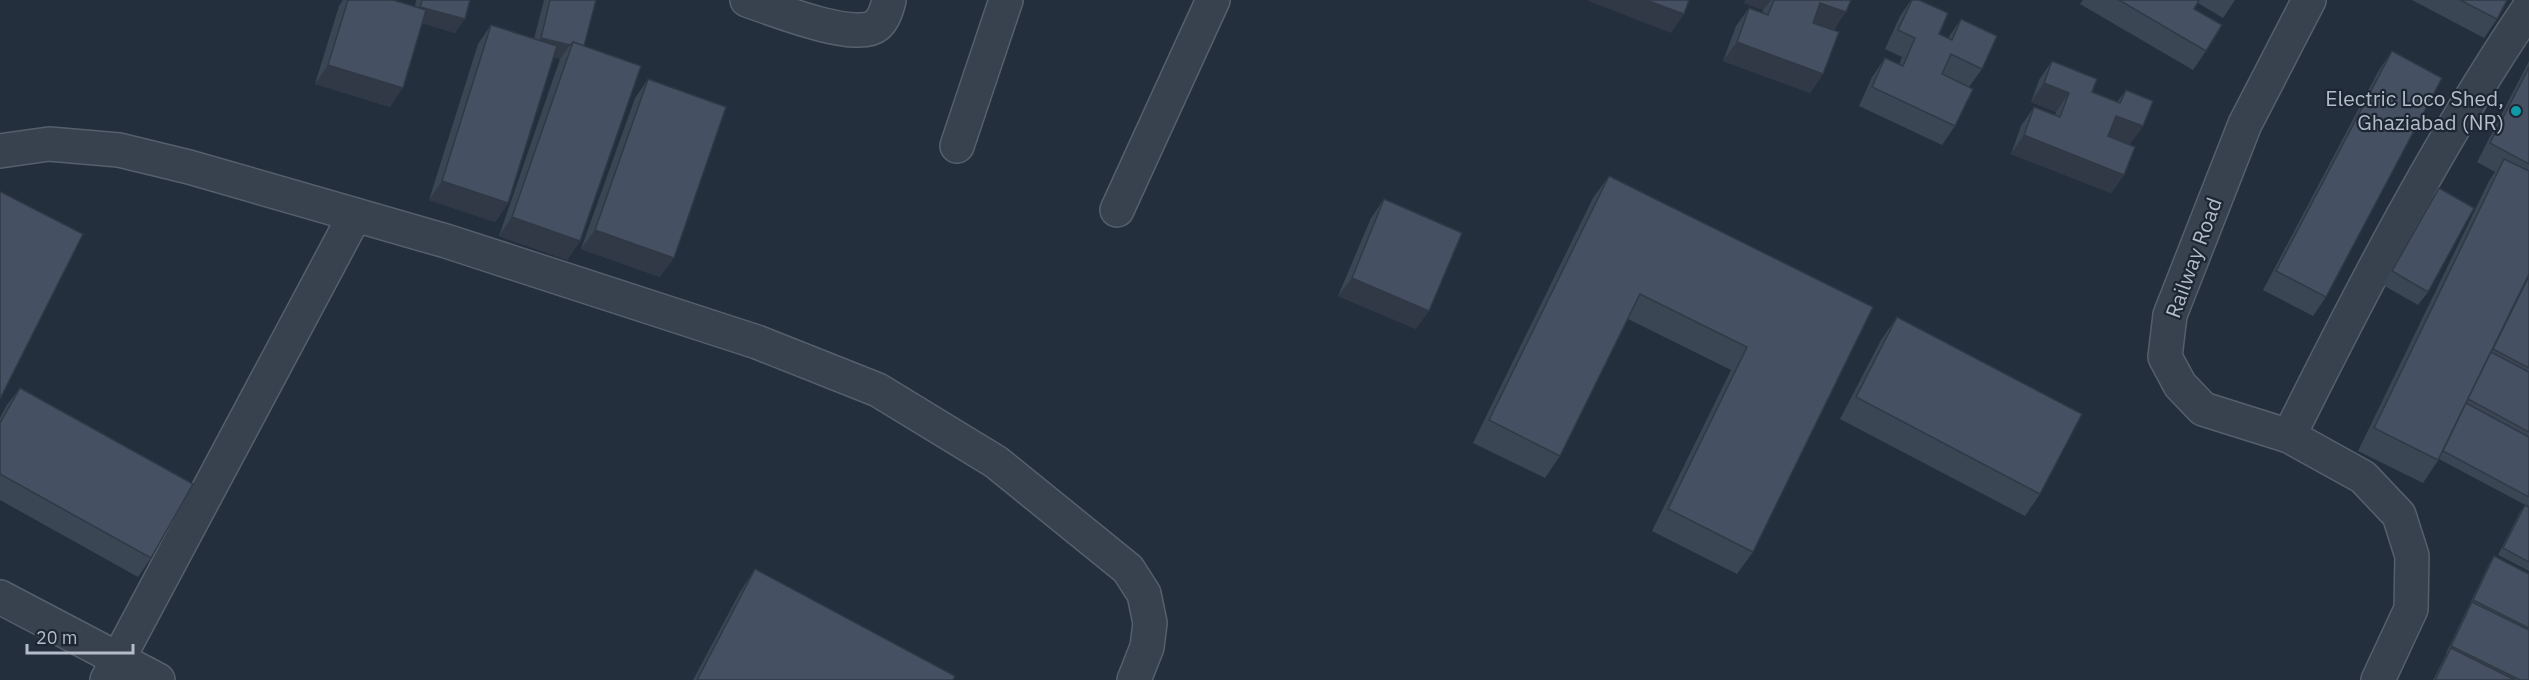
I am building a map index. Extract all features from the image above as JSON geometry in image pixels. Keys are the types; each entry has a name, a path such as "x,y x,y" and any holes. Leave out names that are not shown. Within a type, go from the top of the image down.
{"street":[{"path":"747,0 825,26 860,31 876,26 886,12 889,0"},
{"path":"957,146 1005,0"},
{"path":"1117,210 1213,0"},
{"name":"Railway Road","path":"2309,0 2245,124 2170,315 2165,357 2180,385 2203,409 2289,436 2363,477 2399,514 2412,556 2411,609 2378,680"},
{"path":"2289,436 2382,252 2442,146 2529,8"},
{"path":"0,151 49,144 119,150 189,167 446,241 758,342 878,390 996,462 1128,569 1144,594 1150,623 1147,647 1134,680"},
{"path":"113,670 355,215"},
{"path":"0,597 113,670 158,680"}],"building":[{"path":"348,0 393,0 426,10 403,88 328,65"},
{"path":"422,0 470,0 465,19 420,7"},
{"path":"550,0 596,0 584,46 573,42 570,45 541,38"},
{"path":"1646,0 1689,0 1684,14"},
{"path":"1774,0 1851,0 1846,12 1820,3 1813,23 1839,32 1823,74 1737,42 1749,8 1768,15"},
{"path":"1912,0 1919,0 1948,13 1939,34 1952,40 1961,19 1997,36 1982,69 1951,54 1942,74 1973,89 1955,126 1872,87 1885,58 1903,66 1915,38 1898,30"},
{"path":"2119,0 2199,0 2194,9 2222,25 2206,51"},
{"path":"2460,0 2507,0 2497,19"},
{"path":"491,25 557,46 508,203 442,181"},
{"path":"573,42 641,66 580,241 512,217"},
{"path":"2392,51 2442,78 2326,297 2276,271"},
{"path":"2052,61 2097,79 2092,92 2120,103 2126,90 2153,101 2143,126 2116,116 2108,136 2135,147 2124,175 2024,135 2034,107 2060,117 2069,93 2044,83"},
{"path":"2529,67 2529,164 2490,143"},
{"path":"648,79 726,107 674,258 595,230"},
{"path":"2504,159 2529,171 2529,274 2438,460 2374,428"},
{"path":"1609,176 1873,307 1753,552 1668,509 1747,347 1640,294 1560,456 1489,420"},
{"path":"2439,188 2474,208 2428,292 2392,271"},
{"path":"0,193 83,234 0,399"},
{"path":"1384,199 1462,233 1429,311 1352,278"},
{"path":"2529,276 2529,368 2493,349"},
{"path":"1897,317 2082,414 2040,494 1856,397"},
{"path":"2491,352 2529,372 2529,432 2468,399"},
{"path":"20,388 193,484 151,558 0,474 0,423"},
{"path":"2466,403 2529,437 2529,497 2443,451"},
{"path":"2525,505 2529,507 2529,562 2503,548"},
{"path":"2494,556 2529,574 2529,628 2473,600"},
{"path":"755,569 955,676 953,680 697,680"},
{"path":"2472,602 2529,630 2529,680 2520,680 2451,646"},
{"path":"2451,648 2515,680 2435,680"}],"place":[{"name":"Electric Loco Shed, Ghaziabad (NR)","path":"2516,111"}]}
